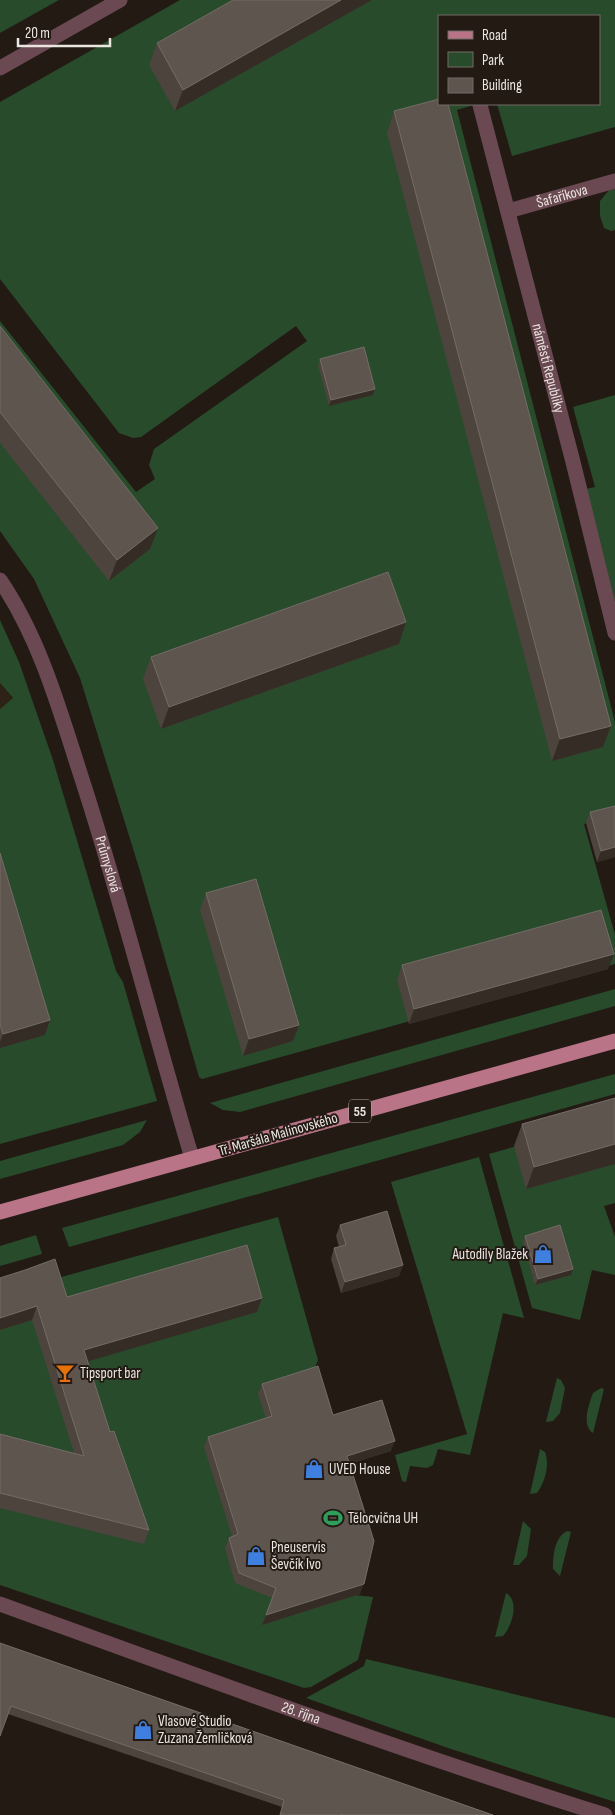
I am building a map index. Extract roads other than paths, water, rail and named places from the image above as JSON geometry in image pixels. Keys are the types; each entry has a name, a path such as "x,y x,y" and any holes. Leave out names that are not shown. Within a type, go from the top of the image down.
{"main road":[{"name":"Tř. Maršála Malinovského","path":"0,1212 615,1041"}],"street":[{"path":"0,68 120,0"},
{"name":"náměstí Republiky","path":"480,105 615,633"},
{"name":"Šafaříkova","path":"508,211 615,181"},
{"name":"Průmyslová","path":"0,580 25,622 58,705 133,950 192,1158"},
{"name":"28. října","path":"0,1604 290,1710 486,1778 605,1815"}],"place":[{"name":"Autodíly Blažek","path":"543,1254"},
{"name":"Tipsport bar","path":"65,1373"},
{"name":"UVED House","path":"314,1469"},
{"name":"Tělocvična UH","path":"333,1518"},
{"name":"Pneuservis Ševčík Ivo","path":"256,1556"},
{"name":"Vlasové Studio Zuzana Žemličková","path":"143,1730"}]}
